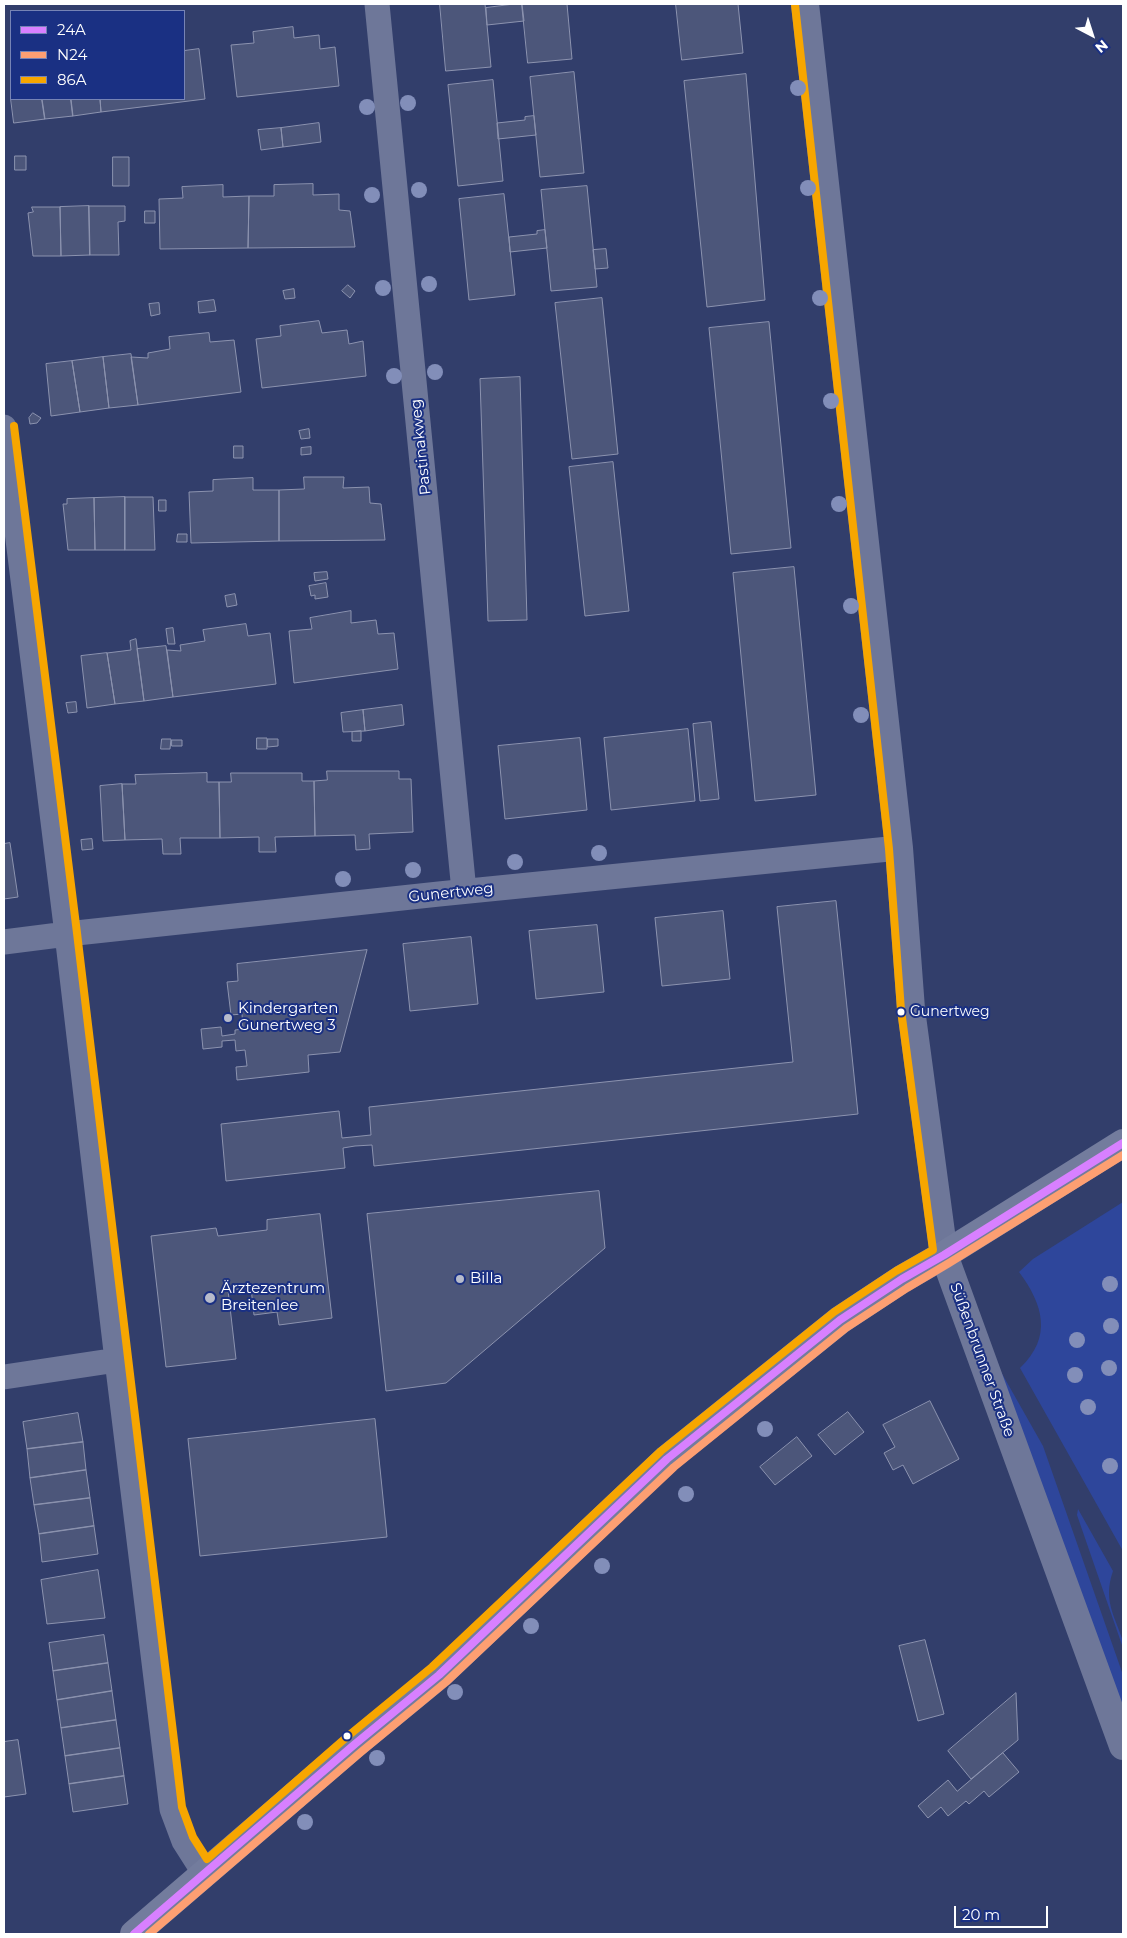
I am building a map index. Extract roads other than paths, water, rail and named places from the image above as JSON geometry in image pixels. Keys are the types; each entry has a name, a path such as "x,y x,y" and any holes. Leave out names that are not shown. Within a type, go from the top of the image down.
{"main road":[{"path":"134,1934 355,1744 439,1675 667,1459 840,1320 902,1279 944,1255 1123,1143"}],"street":[{"name":"Pastinakweg","path":"377,4 464,891"},
{"name":"Süßenbrunner Straße","path":"805,4 899,848 911,1010 944,1255 1123,1746"},
{"path":"4,427 172,1809 184,1841 205,1874"},
{"name":"Gunertweg","path":"4,942 464,891 899,848"},
{"path":"4,1377 117,1360"}],"place":[{"name":"Gunertweg","path":"901,1012"},
{"name":"Kindergarten Gunertweg 3","path":"228,1018"},
{"name":"Billa","path":"460,1279"},
{"name":"Ärztezentrum Breitenlee","path":"210,1298"}]}
